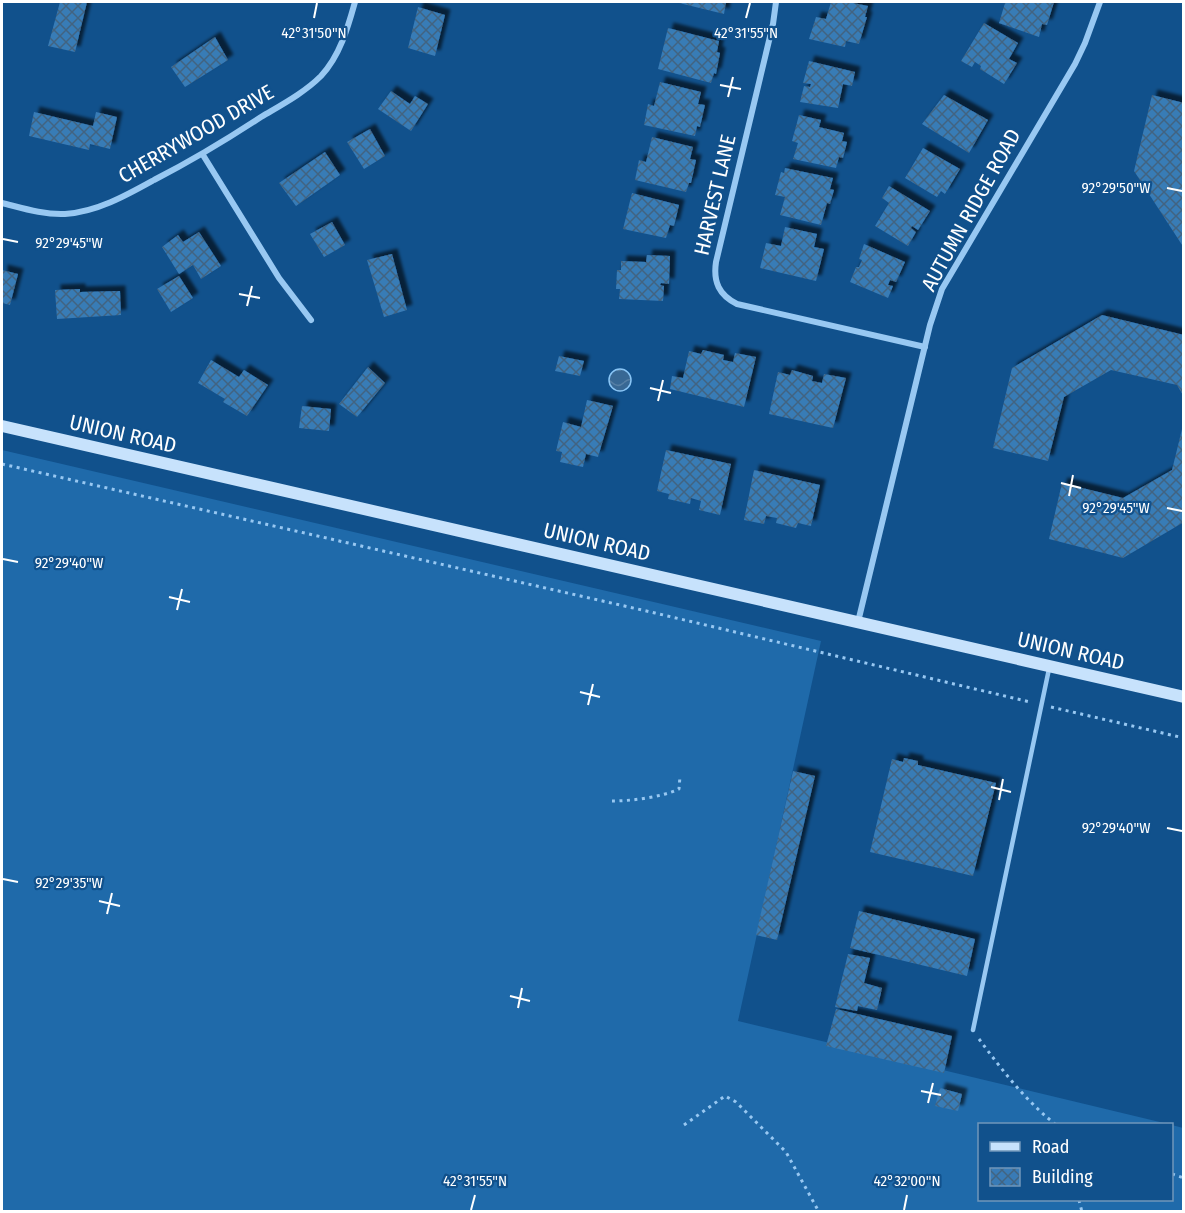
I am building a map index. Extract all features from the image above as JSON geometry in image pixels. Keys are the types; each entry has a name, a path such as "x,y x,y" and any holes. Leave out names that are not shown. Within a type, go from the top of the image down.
{"main road":[{"name":"UNION ROAD","path":"2,426 1184,697"}],"street":[{"name":"CHERRYWOOD DRIVE","path":"2,203 42,212 65,214 85,210 123,197 203,154 302,91 321,76 334,59 343,40 355,2"},
{"name":"HARVEST LANE","path":"776,2 773,24 716,262 714,273 716,284 722,294 737,304 925,347"},
{"name":"AUTUMN RIDGE ROAD","path":"858,622 934,311 942,289 1075,64 1100,2"},
{"path":"203,154 279,278 310,320"}],"lane":[{"path":"973,1030 1049,666"}],"path":[{"path":"2,464 644,610 1184,738"},
{"path":"612,801 669,794 680,789 680,776"},
{"path":"973,1030 1002,1071 1036,1109 1053,1123"},
{"path":"684,1125 725,1096 736,1102 786,1152 819,1212"}],"shaded area":[{"path":"2,450 821,641 738,1021 1164,1123 978,1123 978,1201 1173,1201 1173,1125 1183,1128 1183,1211 2,1212"}],"water":[{"path":"620,369 628,372 631,380 628,388 620,391 612,388 609,380 612,372"}],"building":[{"path":"60,2 87,2 75,52 48,46"},
{"path":"675,2 726,2 724,14"},
{"path":"831,2 848,2 868,6 859,44 846,41 845,47 809,39 816,17 826,19"},
{"path":"1001,2 1054,2 1047,25 1042,24 1039,37 999,23 1005,3"},
{"path":"418,7 445,15 435,56 408,48"},
{"path":"984,23 1018,43 1009,59 1017,63 1004,84 980,69 981,66 975,62 972,67 961,61"},
{"path":"668,28 719,41 717,52 720,53 716,74 714,73 711,83 658,69"},
{"path":"215,37 228,60 185,87 171,67"},
{"path":"809,61 855,72 852,86 843,84 838,108 800,102 804,86 810,87 811,84 803,83"},
{"path":"660,82 701,92 698,104 705,105 700,127 697,126 695,136 644,125 648,104 654,106"},
{"path":"391,91 410,104 415,96 428,104 411,131 378,109"},
{"path":"944,95 988,120 969,153 922,124"},
{"path":"1152,95 1184,103 1184,248 1134,171"},
{"path":"34,112 93,126 96,112 117,117 110,149 90,144 89,150 29,136"},
{"path":"799,115 821,120 819,127 844,133 842,141 847,142 843,158 839,157 836,168 793,159 798,143 792,141"},
{"path":"370,129 385,156 364,169 347,142"},
{"path":"652,137 693,147 690,159 696,160 691,183 686,192 635,180 639,160 646,162"},
{"path":"923,148 960,169 945,194 941,191 937,197 905,178"},
{"path":"325,152 340,175 296,206 279,183"},
{"path":"785,168 833,178 830,189 834,190 830,204 827,203 821,225 780,215 785,197 775,195 781,172 784,173"},
{"path":"889,186 930,211 918,230 912,226 911,228 916,232 908,246 875,226 889,203 882,198"},
{"path":"632,193 679,205 674,226 670,225 666,238 623,229"},
{"path":"332,222 345,245 324,257 310,234"},
{"path":"785,227 817,234 814,247 824,249 816,281 760,268 766,243 781,246"},
{"path":"199,232 221,266 201,279 193,265 179,274 162,247 178,235 183,242"},
{"path":"864,244 905,262 896,282 890,280 888,285 893,286 888,298 850,282 856,267 859,267 862,260 859,259"},
{"path":"392,254 407,310 384,317 367,260"},
{"path":"647,255 670,256 669,284 661,283 660,285 664,286 663,301 619,299 620,289 616,289 617,270 621,270 621,261 646,262"},
{"path":"2,270 18,274 10,305 2,303"},
{"path":"179,276 193,298 171,312 157,289"},
{"path":"80,289 80,292 120,291 121,315 57,319 55,290"},
{"path":"1102,315 1184,335 1184,397 1177,385 1111,370 1064,397 1048,461 993,448 1012,368"},
{"path":"703,350 724,355 723,360 733,362 735,353 756,357 744,407 670,389 672,376 683,378 689,351 701,354"},
{"path":"559,356 584,361 580,376 555,371"},
{"path":"211,360 239,377 244,370 268,385 247,416 223,402 225,399 198,383"},
{"path":"368,367 385,383 357,417 339,404"},
{"path":"792,370 813,376 812,381 822,383 824,374 846,378 833,428 769,414 778,372 790,375"},
{"path":"587,400 613,406 598,457 586,454 583,467 560,462 562,452 556,451 563,422 581,427"},
{"path":"302,406 331,409 329,431 299,428"},
{"path":"1183,425 1184,522 1123,558 1049,539 1062,483 1123,498 1172,470"},
{"path":"666,450 731,464 720,515 699,510 701,501 691,498 690,504 668,499 669,494 657,491"},
{"path":"754,470 820,485 811,526 798,523 796,528 776,523 777,518 766,516 764,524 744,520"},
{"path":"904,758 918,761 918,765 996,783 973,876 870,852 892,759 903,762"},
{"path":"793,771 815,776 777,940 756,935"},
{"path":"859,911 975,939 967,976 850,948"},
{"path":"848,954 870,958 864,983 882,988 877,1010 858,1006 857,1011 835,1007"},
{"path":"836,1009 952,1036 944,1073 826,1046"},
{"path":"940,1088 962,1094 958,1111 935,1106"}]}
